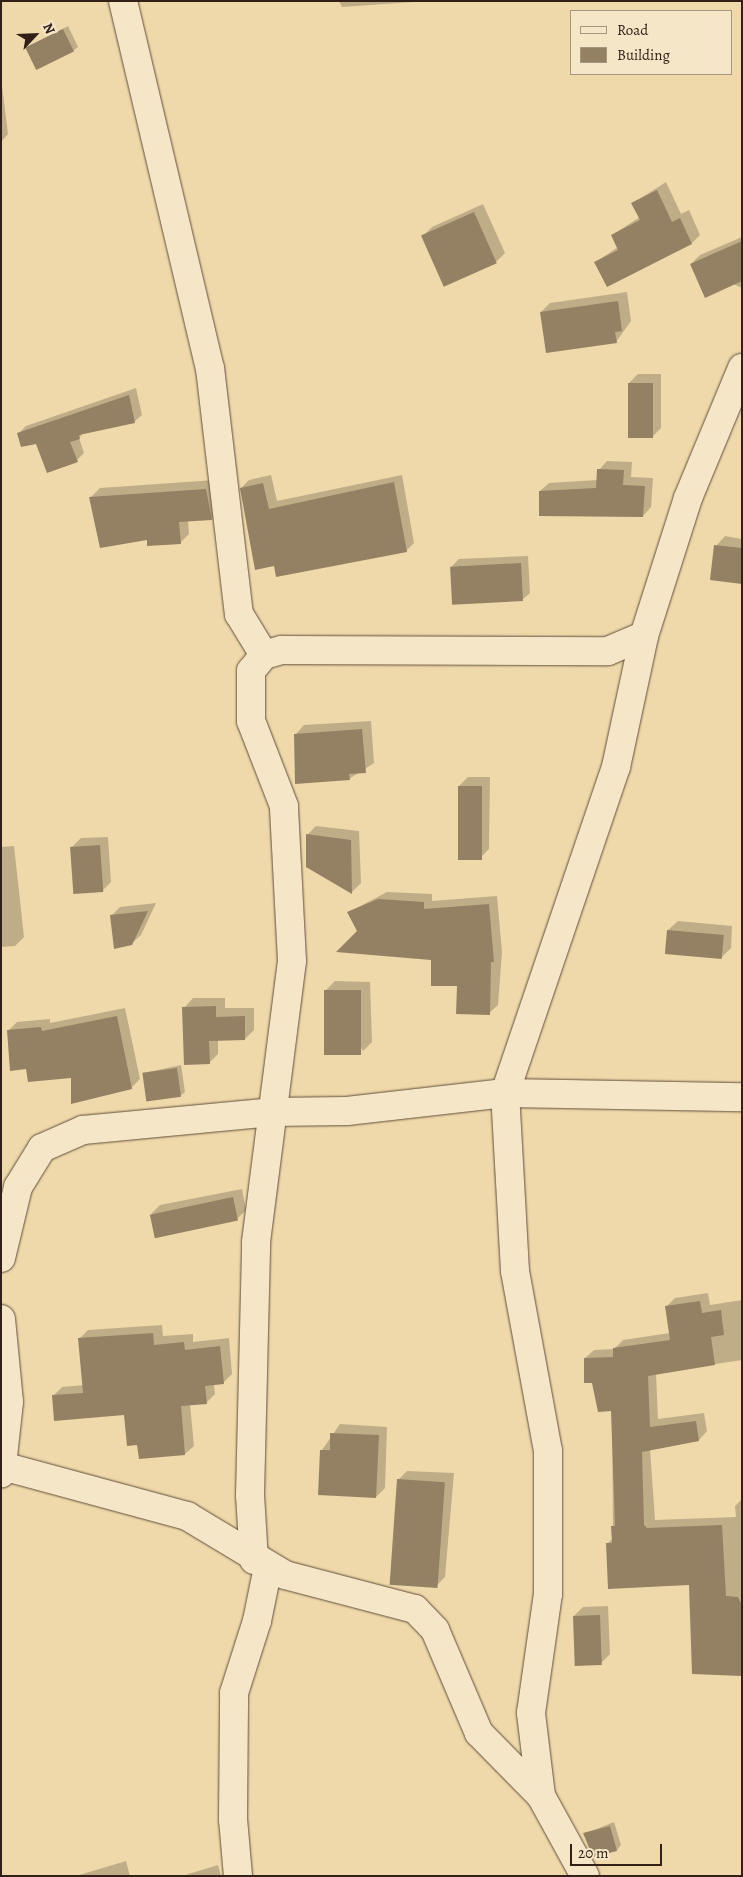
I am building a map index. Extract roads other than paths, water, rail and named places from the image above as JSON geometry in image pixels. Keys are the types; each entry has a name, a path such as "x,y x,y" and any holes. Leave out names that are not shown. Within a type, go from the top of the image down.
{"street":[{"path":"123,1 210,368 239,614 264,655"},
{"path":"541,1796 531,1713 548,1594 548,1451 515,1271 505,1093 616,767 644,636 688,498 742,368"},
{"path":"238,1876 233,1820 234,1693 257,1621 261,1564 250,1495 256,1242 292,961 284,806 251,720 248,698 251,670 264,655 282,650 608,651 644,636"},
{"path":"1,1258 18,1187 42,1148 83,1130 272,1112 347,1111 505,1093 742,1097"},
{"path":"1,1318 9,1402 2,1470 187,1516 230,1539 261,1564 402,1603 426,1617 479,1733 541,1796 585,1876"}]}
